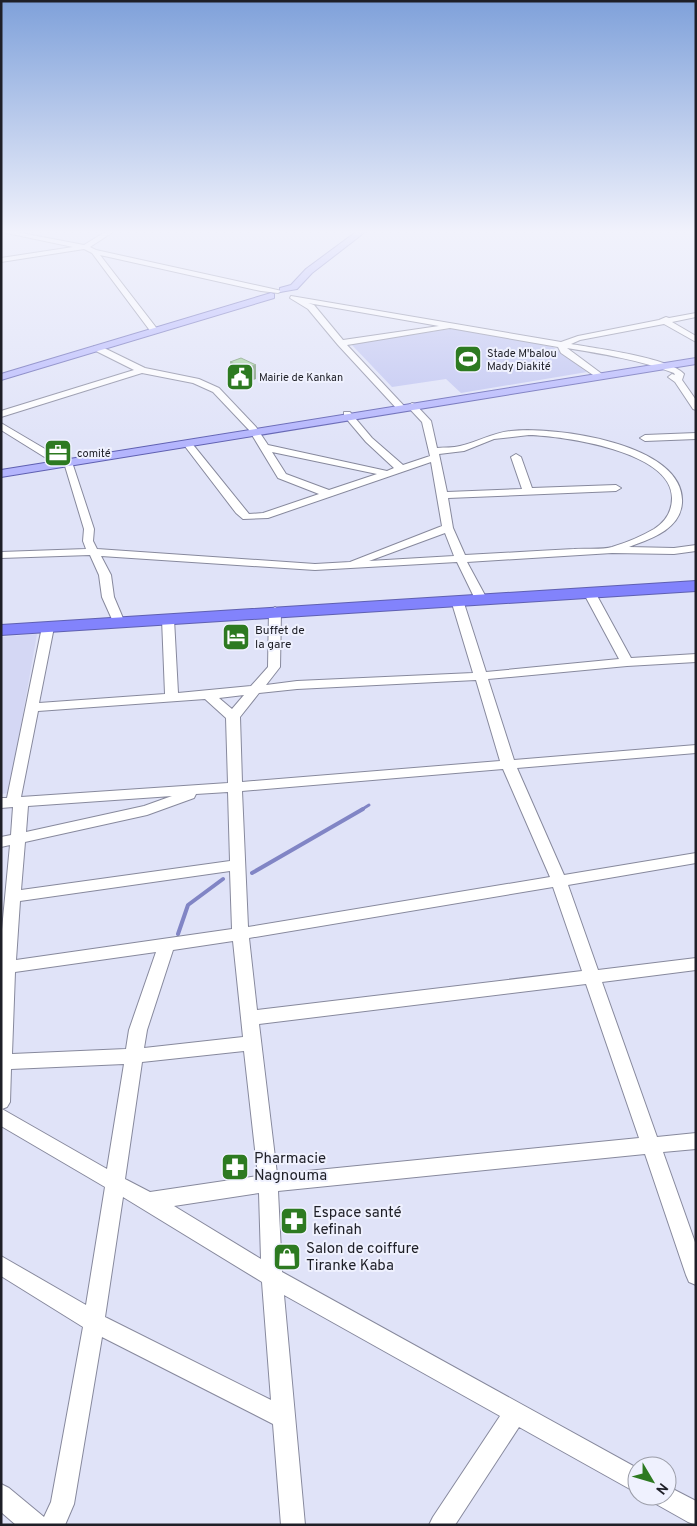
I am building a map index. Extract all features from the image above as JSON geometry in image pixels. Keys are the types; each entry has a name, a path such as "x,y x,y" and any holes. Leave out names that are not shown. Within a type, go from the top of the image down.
{"highway":[{"path":"1,630 275,611 696,586"}],"main road":[{"path":"1,377 154,330 252,303"},
{"path":"1,474 64,461 694,360"},
{"path":"679,377 694,360"},
{"path":"400,407 598,375"},
{"path":"1,469 187,443 253,430"}],"street":[{"path":"133,303 154,330"},
{"path":"298,303 400,407"},
{"path":"329,303 630,358 655,366 679,377 691,392 696,407"},
{"path":"663,320 696,307"},
{"path":"562,345 578,338 696,315"},
{"path":"663,320 696,340"},
{"path":"340,344 457,326"},
{"path":"562,345 564,351 598,375"},
{"path":"97,348 142,370 206,384 216,390 253,430 282,476 327,493"},
{"path":"630,358 655,366 679,377"},
{"path":"1,414 142,370"},
{"path":"412,406 426,421 443,496 448,528 461,560 481,599"},
{"path":"349,415 369,440 400,468"},
{"path":"1,426 64,461 89,529 88,542 104,575 108,597 119,623"},
{"path":"187,443 240,511 247,517 264,516 434,455 494,437 525,434 557,434 613,445 664,470 676,488 677,505 672,517 660,532 612,550"},
{"path":"645,438 696,436"},
{"path":"263,447 386,473"},
{"path":"516,457 528,491"},
{"path":"443,496 616,488"},
{"path":"346,566 448,528"},
{"path":"1,555 92,552 278,566 346,566 612,550 674,551 696,548"},
{"path":"590,592 627,662"},
{"path":"457,600 508,764 558,881 696,1275"},
{"path":"275,611 274,667 267,678 253,690 232,717 240,934 268,1182 272,1277 293,1525"},
{"path":"168,619 172,697"},
{"path":"1,1102 4,968 18,838 12,802 48,627"},
{"path":"32,707 208,695 297,685 480,676 627,662 696,658"},
{"path":"208,695 232,717"},
{"path":"12,802 235,787 696,749"},
{"path":"1,842 147,810 207,789"},
{"path":"4,968 240,934 696,858"},
{"path":"13,897 238,865"},
{"path":"52,1525 62,1504 94,1322 138,1030 166,945"},
{"path":"250,1018 696,964"},
{"path":"3,1062 134,1056 253,1043"},
{"path":"1,1117 116,1184 150,1201 272,1277 627,1475"},
{"path":"150,1201 268,1182 696,1141"},
{"path":"1,1265 94,1322 284,1418"},
{"path":"441,1525 515,1413"},
{"path":"1,1496 35,1525"},
{"path":"677,1503 696,1514"}],"shaded area":[{"name":"Stade M'balou Mady Diakité","path":"456,328 553,347 587,372 461,393 446,379 392,387 351,344"},
{"path":"37,634 9,793 1,794 1,637"}],"building":[{"path":"241,358 256,365 245,368 230,362"}],"waterway":[{"path":"361,810 369,805"},
{"path":"252,873 363,809"},
{"path":"178,934 188,905 223,879"}],"place":[{"name":"Stade M'balou Mady Diakité","path":"468,359"},
{"name":"Mairie de Kankan","path":"240,377"},
{"name":"comité","path":"58,453"},
{"name":"Buffet de la gare","path":"236,637"},
{"name":"Pharmacie Nagnouma","path":"235,1167"},
{"name":"Espace santé kefinah","path":"294,1221"},
{"name":"Salon de coiffure Tiranke Kaba","path":"287,1257"}]}
